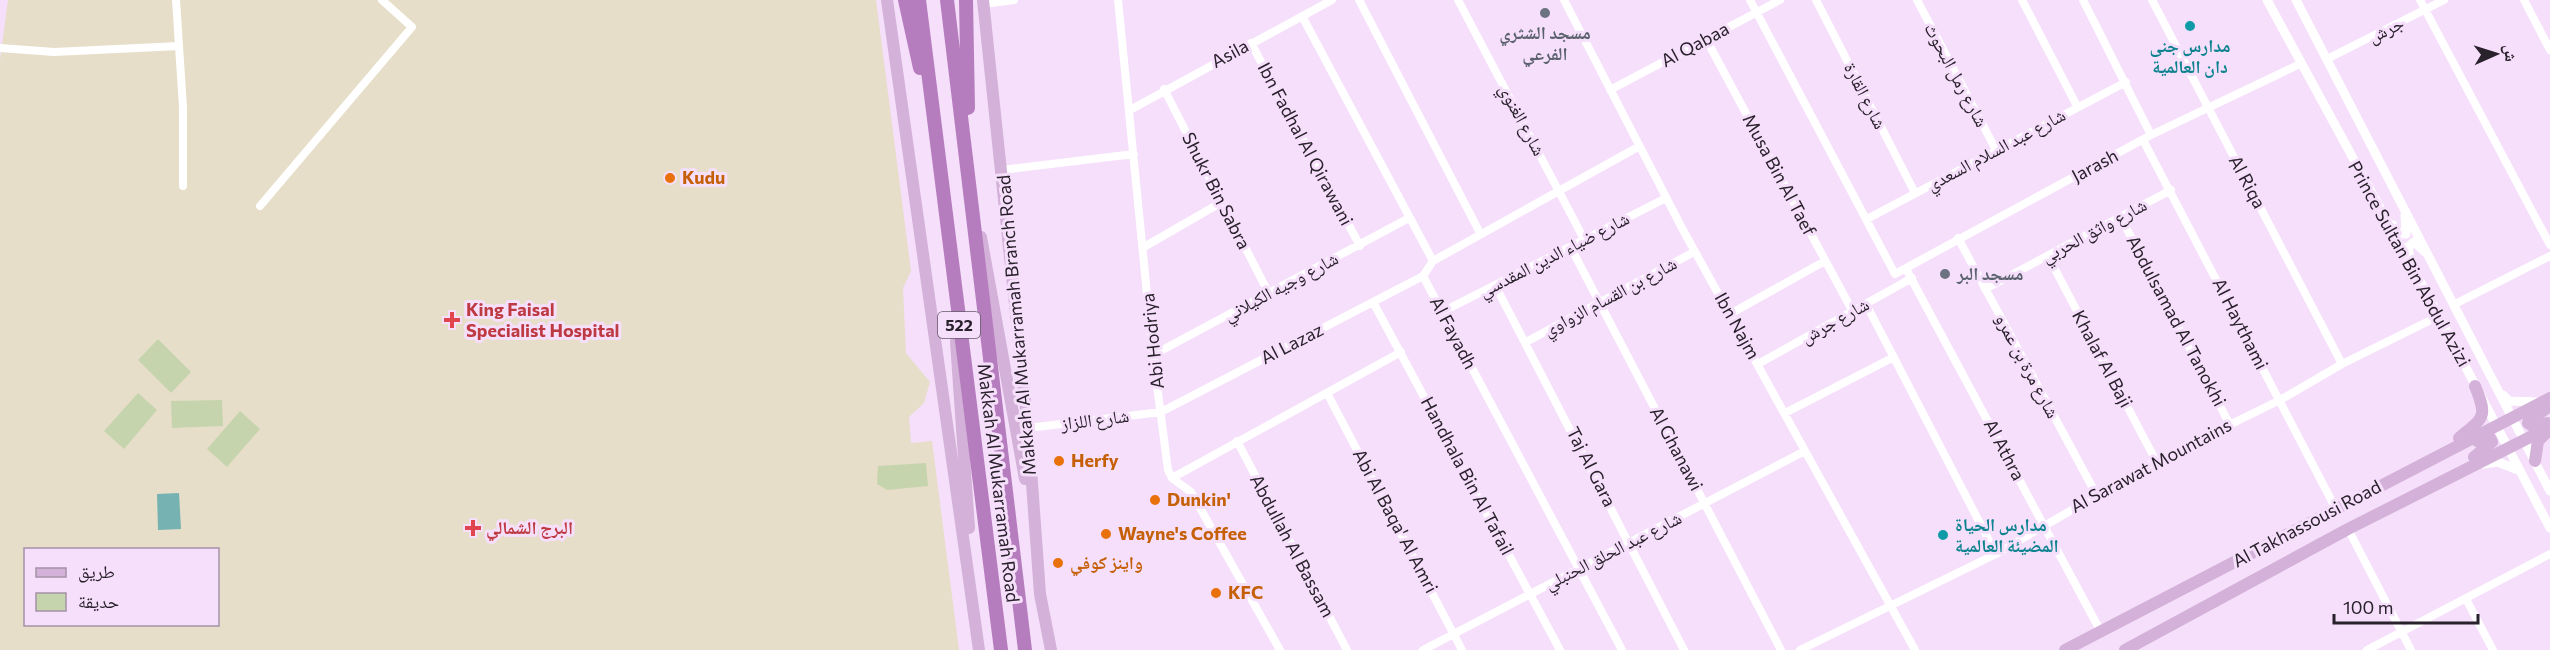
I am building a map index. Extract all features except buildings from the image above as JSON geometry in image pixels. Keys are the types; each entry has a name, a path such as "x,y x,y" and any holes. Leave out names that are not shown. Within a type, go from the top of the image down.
{"highway":[{"path":"905,0 937,146"},
{"name":"Makkah Al Mukarramah Road","path":"919,0 1001,650"},
{"name":"Makkah Al Mukarramah Road","path":"947,0 970,176 1025,650"},
{"path":"966,0 970,176"}],"main road":[{"path":"887,0 979,650"},
{"name":"Makkah Al Mukarramah Branch Road","path":"983,2 1028,428 1041,594 1051,650"},
{"path":"970,176 1015,414 1041,594"},
{"path":"950,257 975,622"},
{"path":"2445,451 2482,418 2484,409 2475,386"},
{"path":"2548,402 2528,423 2534,428 2550,421"},
{"name":"Al Takhassousi Road","path":"2065,650 2445,451 2512,417 2548,402"},
{"path":"2535,461 2538,441 2550,428"},
{"name":"Al Takhassousi Road","path":"2125,650 2348,529 2507,447 2550,428"},
{"path":"2445,451 2487,438 2492,440 2450,476"}],"street":[{"path":"176,0 183,107 183,186"},
{"path":"260,206 412,27 382,0"},
{"path":"983,2 1014,0"},
{"name":"Abi Hodriya","path":"1118,0 1153,355 1168,470 1172,478"},
{"name":"Asila","path":"1130,110 1164,89 1332,0"},
{"path":"1359,0 1480,233"},
{"name":"شارع الغنوي","path":"1458,0 1585,241"},
{"name":"Ibn Najm","path":"1564,0 1694,252 1915,650"},
{"path":"1750,0 1867,219"},
{"name":"Al Qabaa","path":"1610,90 1780,0"},
{"name":"شارع القارة","path":"1816,0 1915,193"},
{"name":"شارع رمل البحوث","path":"1917,0 1996,150"},
{"path":"2022,0 2077,106"},
{"path":"2083,0 2151,135"},
{"name":"Al Riqa","path":"2152,0 2342,364"},
{"name":"Prince Sultan Bin Abdul Azizi","path":"2266,0 2439,315 2550,528"},
{"name":"Prince Sultan Bin Abdul Azizi","path":"2296,0 2430,255 2548,488"},
{"path":"2420,0 2550,245"},
{"name":"جرش","path":"2327,59 2444,0"},
{"path":"2524,0 2550,50"},
{"path":"1302,16 1433,261 1638,147"},
{"name":"Musa Bin Al Taef","path":"1706,39 1852,312"},
{"name":"Ibn Fadhal Al Qirawani","path":"1251,43 1360,246"},
{"path":"0,48 54,52 179,46"},
{"name":"Jarash","path":"1867,219 1894,274 2151,135 2300,64"},
{"name":"شارع عبد السلام السعدي","path":"1867,219 2126,82"},
{"name":"Shukr Bin Sabra","path":"1164,89 1268,292"},
{"name":"Al Haythami","path":"2144,140 2336,509"},
{"path":"1002,170 1134,154"},
{"name":"شارع واثق الحربي","path":"1985,289 2171,190"},
{"name":"شارع ضياء الدين المقدسي","path":"1442,312 1666,198"},
{"path":"2381,212 2399,233 2406,234 2407,225 2400,198"},
{"path":"1144,247 1222,202"},
{"name":"شارع وجيه الكيلاني","path":"1153,355 1409,218"},
{"name":"Abdulsamad Al Tanokhi","path":"2121,218 2230,425"},
{"name":"شارع مرة بن عمرو","path":"1958,238 2096,494"},
{"path":"2414,271 2409,245 2414,242 2430,255"},
{"name":"Al Ghanawi","path":"1571,248 1781,650"},
{"name":"شارع بن القسام الزواوي","path":"1526,342 1694,252"},
{"name":"Khalaf Al Baji","path":"2048,256 2156,461"},
{"path":"2455,304 2550,256"},
{"name":"Al Fayadh","path":"1433,261 1424,276 1622,650"},
{"path":"1730,314 1825,261"},
{"name":"Al Athra","path":"1906,269 2101,632"},
{"name":"Al Lazaz","path":"1161,412 1424,276"},
{"name":"شارع جرش","path":"1758,364 1912,278"},
{"name":"Taj Al Gara","path":"1495,285 1684,650"},
{"name":"Handhala Bin Al Tafail","path":"1373,302 1560,650"},
{"path":"1866,304 1996,554"},
{"name":"Al Sarawat Mountains","path":"1800,650 1996,554 2156,461 2280,400 2342,364 2439,315"},
{"path":"1280,650 1191,492 1172,478 1401,352"},
{"path":"1785,413 1894,357"},
{"path":"2475,386 2496,413 2501,408 2494,381"},
{"path":"2494,381 2509,401 2548,402"},
{"name":"Abi Al Baqa' Al Amri","path":"1327,393 1462,650"},
{"name":"شارع اللزاز","path":"1028,428 1161,412"},
{"name":"Abdullah Al Bassam","path":"1237,441 1347,650"},
{"name":"شارع عبد الحلق الحنبلي","path":"1423,650 1803,452"},
{"path":"2528,488 2520,460 2523,455 2530,460 2548,488"},
{"path":"2450,476 2488,462 2503,464 2519,470"},
{"path":"2348,529 2411,650"},
{"path":"2367,650 2550,554"},
{"path":"2466,599 2493,650"}],"shaded area":[{"name":"King Faisal Specialist Hospital","path":"8,0 876,0 911,271 903,288 906,353 930,382 924,403 909,417 911,443 932,441 959,650 0,650 0,60"},
{"path":"179,493 181,529 158,530 157,494"}],"green space":[{"path":"158,339 191,372 171,393 138,360"},
{"path":"138,393 157,410 124,449 104,431"},
{"path":"222,400 223,426 172,428 171,401"},
{"path":"240,411 260,429 227,467 207,449"},
{"path":"926,463 928,486 887,490 877,484 878,466"}],"place":[{"name":"مسجد الشثري الفرعي","path":"1545,13"},
{"name":"مدارس جنى دان العالمية","path":"2190,26"},
{"name":"Kudu","path":"670,178"},
{"name":"مسجد البر","path":"1945,274"},
{"name":"King Faisal Specialist Hospital","path":"452,320"},
{"name":"Herfy","path":"1059,461"},
{"name":"Dunkin'","path":"1155,500"},
{"name":"البرج الشمالي","path":"473,528"},
{"name":"Wayne's Coffee","path":"1106,534"},
{"name":"مدارس الحياة المضيئة العالمية","path":"1943,535"},
{"name":"واينز كوفي","path":"1058,563"},
{"name":"KFC","path":"1216,593"}]}
